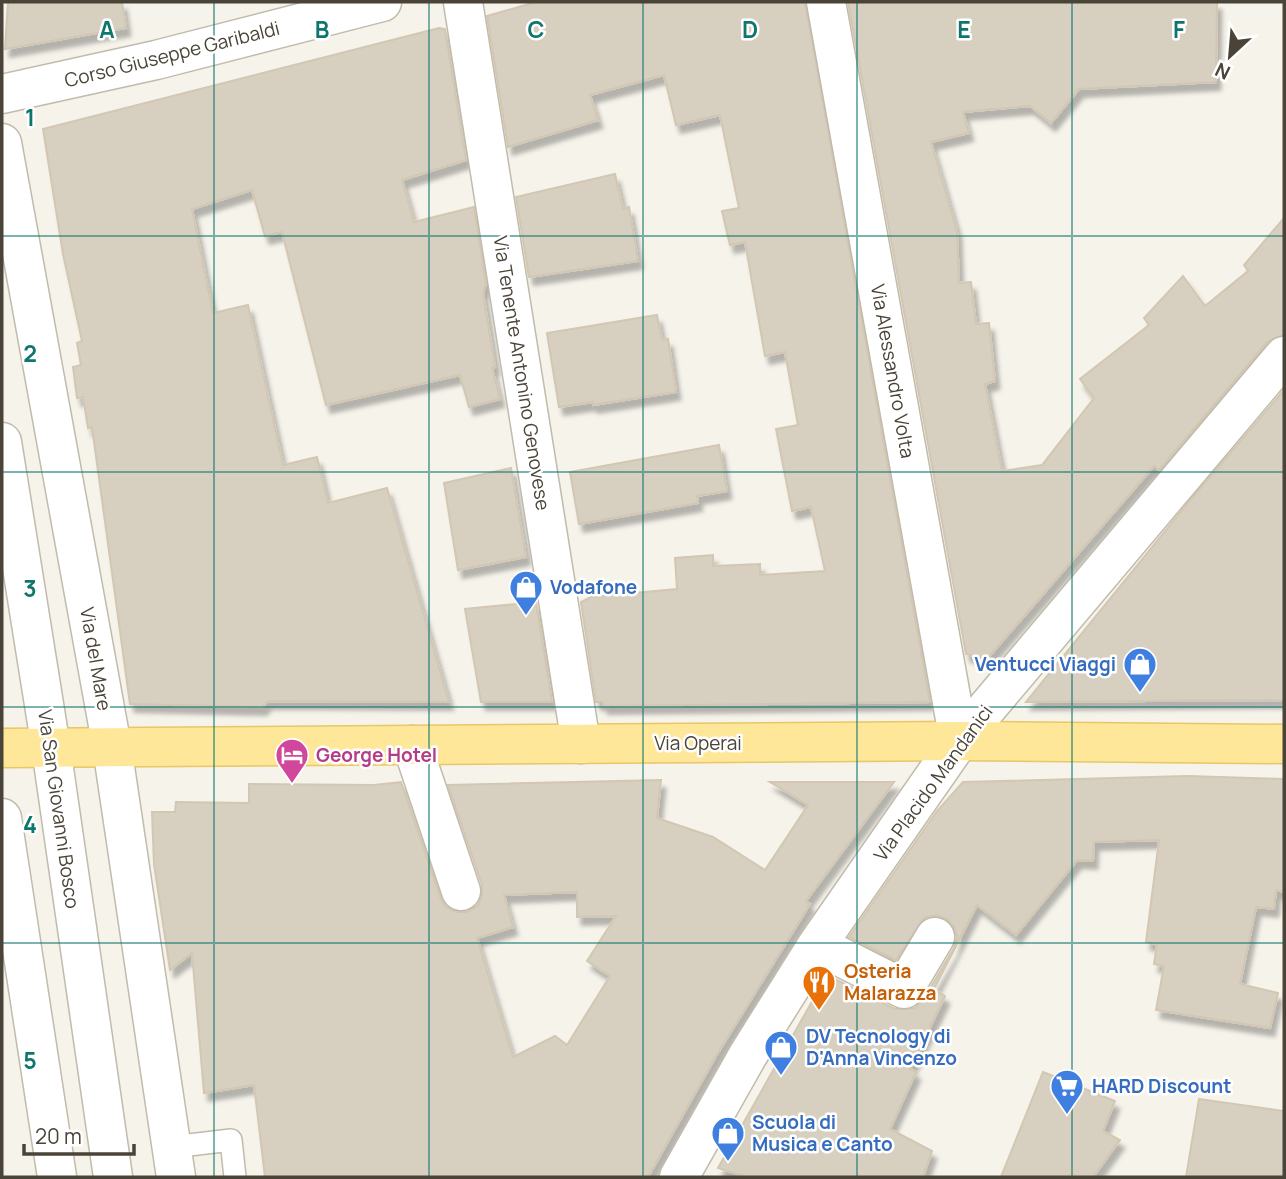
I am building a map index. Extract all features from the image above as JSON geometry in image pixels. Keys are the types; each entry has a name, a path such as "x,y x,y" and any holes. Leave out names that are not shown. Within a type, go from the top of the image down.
{"main road":[{"name":"Via Operai","path":"2,748 959,741 1284,744"}],"street":[{"name":"Corso Giuseppe Garibaldi","path":"2,94 156,60 382,2"},
{"name":"Via Tenente Antonino Genovese","path":"463,2 581,744"},
{"name":"Via Alessandro Volta","path":"826,2 959,741"},
{"name":"Via del Mare","path":"2,143 112,747 174,1162"},
{"name":"Via Placido Mandanici","path":"694,1173 748,1055 817,945 959,741 1281,363"},
{"name":"Via San Giovanni Bosco","path":"2,442 51,748 113,1177"},
{"path":"412,745 461,891"},
{"path":"2,818 57,1177"},
{"path":"817,945 904,989 935,937"}],"lane":[{"path":"174,1162 231,1140 235,1177"}],"building":[{"path":"8,2 122,2 126,28 5,49"},
{"path":"536,2 805,2 930,702 603,706 603,702 596,702 581,602 591,597 677,589 675,558 713,555 713,566 760,564 760,575 825,571 811,507 792,511 776,429 798,425 785,352 765,356 745,242 730,245 722,211 739,208 720,115 676,125 664,75 590,95 598,120 508,147 487,16"},
{"path":"848,2 1217,2 1216,82 1079,89 1051,123 1030,106 963,112 969,133 931,142 957,231 959,283 971,282 976,324 989,323 995,381 985,384 1002,471 1042,465 1094,398 1080,379 1149,325 1144,318 1183,276 1205,306 1248,271 1244,265 1284,218 1284,335 1267,342 1159,470 1154,466 987,659 966,654"},
{"path":"439,28 445,29 466,160 402,180 414,222 474,207 486,284 483,293 495,367 492,368 500,399 469,407 460,375 326,405 282,232 265,236 252,190 192,209 213,313 248,305 283,465 317,457 328,503 387,488 449,702 268,701 262,707 130,704 92,427 88,428 83,397 77,398 73,367 81,365 77,343 82,341 63,254 43,129"},
{"path":"615,174 623,209 629,207 638,261 529,277 516,197"},
{"path":"657,315 662,340 668,339 676,392 593,405 593,402 559,407 547,333"},
{"path":"1284,390 1284,700 1026,702 1192,498"},
{"path":"719,445 727,491 697,496 698,503 579,524 570,472"},
{"path":"511,468 526,557 458,570 444,483"},
{"path":"536,602 552,702 481,702 465,609"},
{"path":"1188,776 1284,779 1284,892 1276,890 1274,909 1256,907 1240,984 1278,993 1270,1028 1156,1010 1164,966 1154,964 1157,944 1146,942 1159,840 1094,842 1093,861 1077,860 1016,935 977,905 934,989 945,996 910,1069 916,1072 890,1129 932,1151 923,1177 747,1177 718,1168 827,975 895,1009 915,1008 923,1000 954,948 957,937 954,927 947,919 936,915 924,918 896,960 849,937 937,811 963,782"},
{"path":"661,780 657,818 713,837 765,870 808,805 770,782 894,782 806,901 810,904 716,1056 648,1177 265,1177 254,1085 204,1093 192,953 170,970 154,864 152,812 175,812 176,802 249,803 249,784 374,785 401,782 441,899 446,907 456,912 467,912 478,905 482,885 448,785","holes":["577,892 577,917 616,916 587,961 610,976 567,1045 555,1036 513,1057 477,938 513,927 504,895"]},
{"name":"HARD Discount","path":"1043,1072 1115,1101 1103,1131 1120,1140 1093,1177 1001,1177"},
{"path":"1199,1099 1284,1111 1284,1177 1186,1177"}],"place":[{"name":"Vodafone","path":"526,617"},
{"name":"Ventucci Viaggi","path":"1140,694"},
{"name":"George Hotel","path":"292,785"},
{"name":"Osteria Malarazza","path":"819,1012"},
{"name":"DV Tecnology di D'Anna Vincenzo","path":"781,1077"},
{"name":"HARD Discount","path":"1067,1116"},
{"name":"Scuola di Musica e Canto","path":"728,1163"}]}
